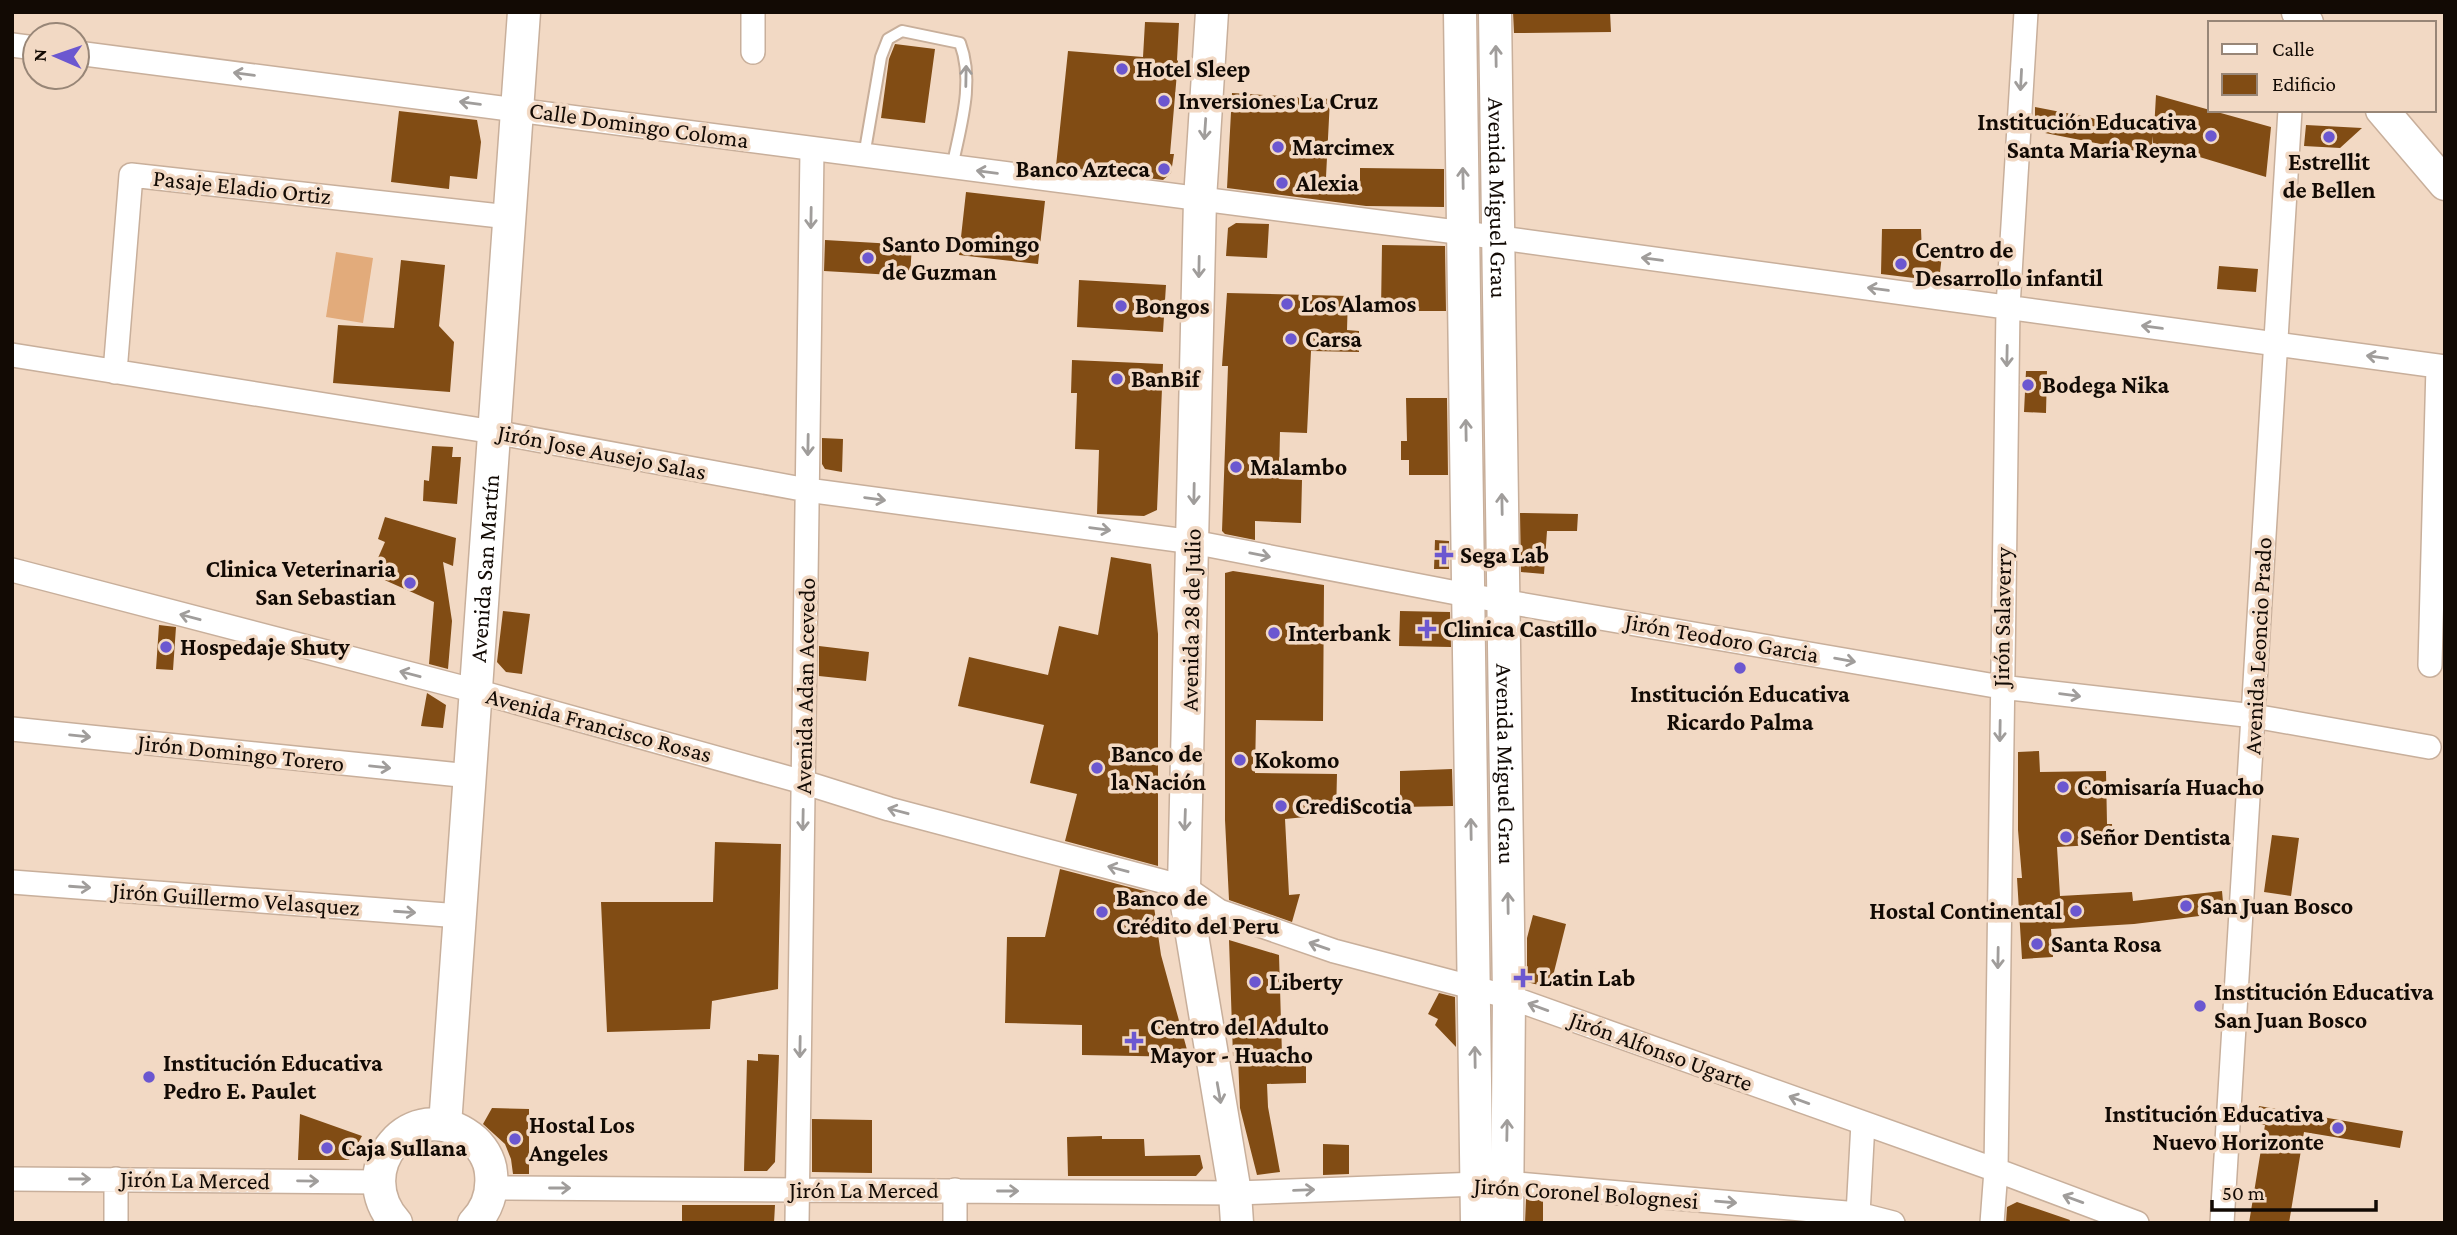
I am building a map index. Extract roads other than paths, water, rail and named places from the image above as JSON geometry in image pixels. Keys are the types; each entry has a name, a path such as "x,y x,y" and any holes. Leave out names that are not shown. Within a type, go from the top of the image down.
{"street":[{"name":"Avenida San Martín","path":"445,1125 524,12"},
{"path":"753,12 753,52"},
{"name":"Avenida 28 de Julio","path":"1212,12 1200,199 1184,887 1236,1208"},
{"name":"Avenida Miguel Grau","path":"1460,12 1474,986 1492,1184 1507,1223"},
{"name":"Avenida Miguel Grau","path":"1477,1223 1492,1184 1509,997 1495,12"},
{"name":"Jirón Salaverry","path":"1992,1223 1996,1170 2008,307 2026,12"},
{"name":"Calle Domingo Coloma","path":"91,55 1499,237 2441,366"},
{"name":"Avenida Leoncio Prado","path":"2222,1223 2290,112"},
{"path":"2384,112 2445,184"},
{"name":"Avenida Adan Acevedo","path":"797,1223 812,150"},
{"name":"Pasaje Eladio Ortiz","path":"115,372 131,175 509,217"},
{"name":"Jirón Jose Ausejo Salas","path":"12,355 494,432 807,490 1193,542"},
{"path":"2430,665 2441,366"},
{"name":"Jirón Teodoro Garcia","path":"1193,542 1467,595 2001,687 2254,716 2429,747"},
{"name":"Avenida Francisco Rosas","path":"12,570 476,691 803,782 889,809 1184,887"},
{"name":"Jirón Domingo Torero","path":"12,729 470,776"},
{"name":"Jirón Guillermo Velasquez","path":"12,882 460,916"},
{"name":"Jirón Alfonso Ugarte","path":"1184,887 1219,911 1334,951 1509,997 1996,1170 2137,1223"},
{"path":"1858,1214 1863,1123"},
{"path":"396,1223 380,1199 380,1166 387,1150 398,1138 420,1126 445,1125 461,1130 480,1147 491,1170 492,1188 487,1205 474,1223"},
{"name":"Jirón La Merced","path":"12,1179 378,1182"},
{"path":"116,1179 116,1223"},
{"name":"Jirón Coronel Bolognesi","path":"1236,1208 1492,1184 1778,1215 1858,1214 1893,1223"},
{"name":"Jirón La Merced","path":"492,1188 955,1190 1236,1208"},
{"path":"955,1190 955,1223"}],"lane":[{"path":"864,156 881,57 888,39 902,31 960,43 967,61 966,90 953,168"}],"place":[{"name":"Hotel Sleep","path":"1122,69"},
{"name":"Inversiones La Cruz","path":"1164,101"},
{"name":"Institución Educativa Santa Maria Reyna","path":"2211,136"},
{"name":"Estrellit de Bellen","path":"2329,137"},
{"name":"Marcimex","path":"1278,147"},
{"name":"Banco Azteca","path":"1164,169"},
{"name":"Alexia","path":"1282,183"},
{"name":"Santo Domingo de Guzman","path":"868,258"},
{"name":"Centro de Desarrollo infantil","path":"1901,264"},
{"name":"Los Alamos","path":"1287,304"},
{"name":"Bongos","path":"1121,306"},
{"name":"Carsa","path":"1291,339"},
{"name":"BanBif","path":"1117,379"},
{"name":"Bodega Nika","path":"2028,385"},
{"name":"Malambo","path":"1236,467"},
{"name":"Sega Lab","path":"1444,555"},
{"name":"Clinica Veterinaria San Sebastian","path":"410,583"},
{"name":"Clinica Castillo","path":"1427,629"},
{"name":"Interbank","path":"1274,633"},
{"name":"Hospedaje Shuty","path":"166,647"},
{"name":"Institución Educativa Ricardo Palma","path":"1740,668"},
{"name":"Kokomo","path":"1240,760"},
{"name":"Banco de la Nación","path":"1097,768"},
{"name":"Comisaría Huacho","path":"2063,787"},
{"name":"CrediScotia","path":"1281,806"},
{"name":"Señor Dentista","path":"2066,837"},
{"name":"San Juan Bosco","path":"2186,906"},
{"name":"Hostal Continental","path":"2076,911"},
{"name":"Banco de Crédito del Peru","path":"1102,912"},
{"name":"Santa Rosa","path":"2037,944"},
{"name":"Latin Lab","path":"1523,978"},
{"name":"Liberty","path":"1255,982"},
{"name":"Institución Educativa San Juan Bosco","path":"2200,1006"},
{"name":"Centro del Adulto Mayor - Huacho","path":"1134,1041"},
{"name":"Institución Educativa Pedro E. Paulet","path":"149,1077"},
{"name":"Institución Educativa Nuevo Horizonte","path":"2338,1128"},
{"name":"Hostal Los Angeles","path":"515,1139"},
{"name":"Caja Sullana","path":"327,1148"}]}
